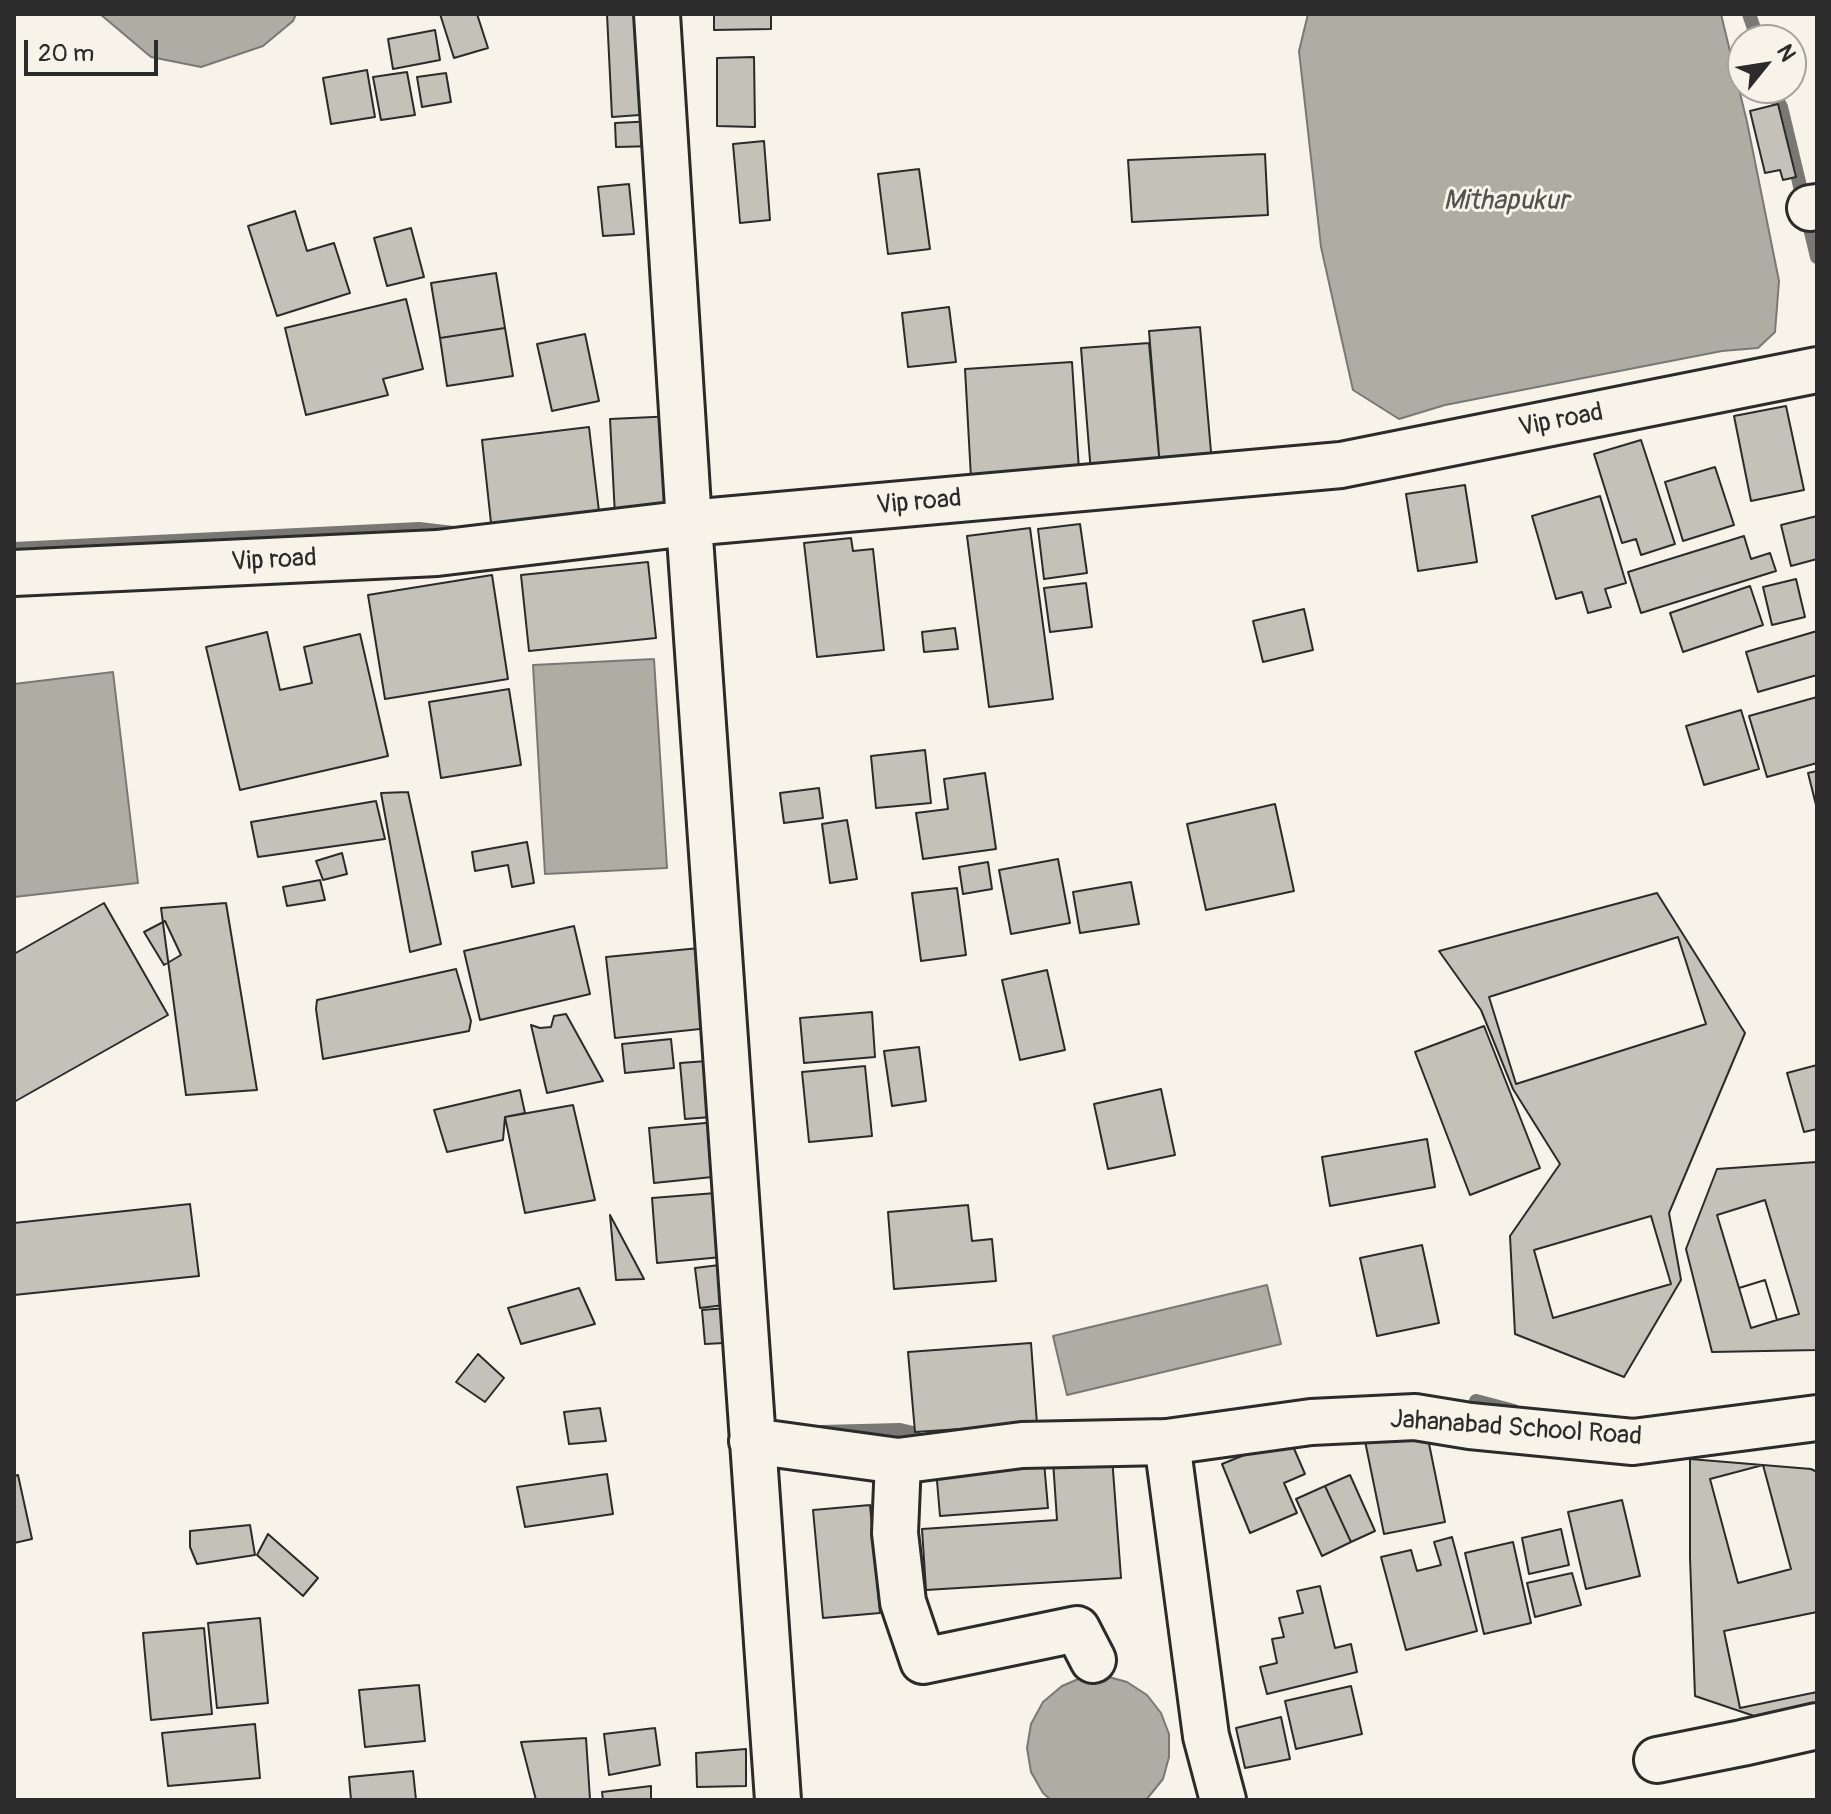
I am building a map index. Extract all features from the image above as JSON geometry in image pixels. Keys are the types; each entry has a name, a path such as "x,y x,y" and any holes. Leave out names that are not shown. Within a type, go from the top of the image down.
{"street":[{"path":"657,14 689,523 778,1800"},
{"name":"Vip road","path":"14,573 437,553 689,523 1341,465 1817,370"},
{"name":"Jahanabad School Road","path":"752,1441 898,1461 1022,1445 1167,1442 1311,1422 1415,1417 1470,1426 1633,1442 1817,1418"},
{"path":"1167,1442 1206,1736 1223,1800"},
{"path":"898,1461 895,1533 903,1602 923,1661 1077,1629 1093,1660"},
{"path":"1657,1760 1817,1726"}],"water":[{"path":"100,14 296,14 293,21 263,46 201,67 151,57"},
{"name":"Mithapukur","path":"1308,14 1721,14 1727,39 1727,104 1743,104 1779,281 1775,332 1758,348 1722,351 1445,405 1399,419 1353,390 1321,247 1299,51"},
{"path":"654,659 667,868 545,874 533,665"},
{"path":"113,672 138,883 14,897 14,684"},
{"path":"1267,1285 1281,1344 1067,1395 1053,1336"},
{"path":"1105,1676 1127,1682 1147,1695 1161,1713 1169,1734 1169,1757 1163,1779 1146,1800 1051,1800 1043,1793 1031,1772 1027,1748 1031,1724 1043,1702 1062,1686 1083,1677"}],"building":[{"path":"440,14 477,14 488,48 454,58"},
{"path":"607,14 647,14 653,114 612,117"},
{"path":"714,14 771,14 771,29 714,30"},
{"path":"435,30 440,60 393,69 388,39"},
{"path":"754,57 755,127 717,126 717,58"},
{"path":"367,70 375,117 331,124 323,78"},
{"path":"407,72 415,115 381,120 373,77"},
{"path":"446,73 451,102 422,107 417,77"},
{"path":"1778,104 1796,177 1783,180 1780,170 1765,173 1750,111"},
{"path":"655,121 656,146 616,147 615,123"},
{"path":"764,141 770,220 740,223 733,144"},
{"path":"1265,154 1268,215 1132,222 1128,160"},
{"path":"919,169 930,249 888,254 878,174"},
{"path":"629,184 634,234 603,236 598,187"},
{"path":"295,211 307,251 334,243 350,293 277,316 248,226"},
{"path":"411,228 424,277 387,286 374,238"},
{"path":"496,273 505,328 440,338 431,283"},
{"path":"406,299 423,369 383,379 388,395 306,415 285,328"},
{"path":"949,307 956,362 908,367 902,313"},
{"path":"1200,327 1212,463 1160,467 1149,331"},
{"path":"505,328 513,376 447,386 440,338"},
{"path":"585,334 599,401 552,411 537,344"},
{"path":"1149,343 1160,467 1091,473 1081,348"},
{"path":"1072,362 1079,470 971,478 965,369"},
{"path":"1786,406 1804,490 1751,501 1734,416"},
{"path":"675,416 665,482 666,513 615,516 610,419"},
{"path":"589,427 600,520 492,532 482,440"},
{"path":"1641,440 1675,544 1641,555 1636,539 1622,543 1594,454"},
{"path":"1715,467 1734,525 1683,541 1665,482"},
{"path":"1465,485 1477,562 1418,571 1406,494"},
{"path":"1600,496 1626,583 1605,589 1611,607 1588,613 1582,592 1556,599 1532,516"},
{"path":"1817,516 1817,559 1791,566 1781,525"},
{"path":"1080,524 1087,573 1044,579 1038,529"},
{"path":"1030,528 1053,699 989,707 967,536"},
{"path":"1744,536 1751,559 1770,553 1776,571 1641,613 1628,572"},
{"path":"851,538 853,551 873,549 884,650 817,657 804,543"},
{"path":"648,562 656,638 529,651 521,575"},
{"path":"492,575 508,679 385,699 368,595"},
{"path":"1796,579 1805,617 1772,625 1763,587"},
{"path":"1086,583 1092,627 1050,632 1044,588"},
{"path":"1750,586 1763,625 1683,652 1670,613"},
{"path":"1304,609 1313,650 1263,662 1253,621"},
{"path":"955,628 958,649 924,652 922,632"},
{"path":"1817,631 1817,675 1758,692 1746,652"},
{"path":"267,632 280,690 312,683 304,647 360,634 388,756 240,790 206,647"},
{"path":"509,689 521,765 441,778 429,702"},
{"path":"1817,697 1817,763 1767,777 1749,716"},
{"path":"1741,710 1759,769 1704,785 1686,726"},
{"path":"925,750 931,803 876,808 871,756"},
{"path":"1817,771 1817,809 1808,773"},
{"path":"985,773 996,849 923,859 916,813 948,809 944,779"},
{"path":"819,788 823,818 784,823 780,793"},
{"path":"408,792 441,944 410,952 381,793"},
{"path":"376,801 385,839 258,857 251,822"},
{"path":"1275,804 1294,891 1206,910 1187,824"},
{"path":"847,820 857,879 830,883 822,824"},
{"path":"527,842 534,883 512,887 508,865 475,871 472,852"},
{"path":"342,853 347,874 323,880 316,861"},
{"path":"1058,859 1070,923 1011,934 999,870"},
{"path":"988,862 992,889 963,894 959,867"},
{"path":"320,880 325,900 287,906 283,887"},
{"path":"1131,882 1139,924 1080,933 1073,892"},
{"path":"957,888 966,955 921,961 912,893"},
{"path":"1657,893 1745,1033 1669,1213 1681,1280 1624,1377 1515,1334 1510,1236 1560,1164 1513,1089 1481,1010 1439,951"},
{"path":"104,903 168,1015 14,1102 14,954"},
{"path":"226,903 257,1090 186,1095 161,908"},
{"path":"165,921 181,955 164,965 144,932"},
{"path":"574,926 590,994 480,1020 464,951"},
{"path":"1678,937 1706,1024 1516,1084 1489,997"},
{"path":"710,947 719,1027 615,1038 606,957"},
{"path":"456,969 471,1021 469,1031 323,1059 317,1000"},
{"path":"1047,970 1065,1050 1020,1060 1002,980"},
{"path":"872,1012 875,1057 804,1063 800,1018"},
{"path":"566,1014 603,1081 547,1093 531,1025 551,1027 554,1016"},
{"path":"1484,1026 1540,1168 1470,1195 1415,1052"},
{"path":"671,1039 674,1068 625,1073 622,1044"},
{"path":"919,1047 926,1101 892,1106 884,1051"},
{"path":"720,1060 725,1116 685,1119 680,1063"},
{"path":"1817,1065 1817,1129 1804,1132 1787,1073"},
{"path":"865,1066 872,1136 809,1142 802,1072"},
{"path":"1161,1089 1175,1155 1108,1169 1094,1104"},
{"path":"520,1090 525,1113 505,1117 503,1140 447,1152 434,1110"},
{"path":"573,1105 595,1200 525,1213 505,1117"},
{"path":"717,1122 722,1176 654,1183 649,1128"},
{"path":"1427,1139 1435,1187 1330,1206 1322,1157"},
{"path":"1817,1162 1817,1350 1712,1352 1686,1249 1717,1169"},
{"path":"716,1193 722,1257 657,1263 652,1198"},
{"path":"1765,1200 1799,1314 1777,1320 1765,1280 1739,1288 1717,1215"},
{"path":"190,1204 199,1276 14,1295 14,1223"},
{"path":"968,1205 972,1241 992,1239 996,1281 894,1289 888,1212"},
{"path":"610,1215 644,1279 616,1280"},
{"path":"1651,1216 1671,1284 1553,1318 1534,1250"},
{"path":"1422,1245 1439,1323 1377,1336 1360,1258"},
{"path":"736,1263 740,1303 700,1308 695,1268"},
{"path":"1765,1280 1777,1320 1751,1328 1739,1288"},
{"path":"579,1288 595,1324 521,1344 508,1308"},
{"path":"740,1307 743,1342 705,1344 702,1310"},
{"path":"1031,1343 1037,1424 915,1432 908,1352"},
{"path":"478,1354 504,1378 485,1402 456,1382"},
{"path":"600,1408 606,1441 569,1444 564,1412"},
{"path":"1426,1429 1445,1522 1384,1534 1365,1441"},
{"path":"1289,1437 1305,1474 1284,1483 1297,1513 1250,1533 1222,1464"},
{"path":"1112,1457 1121,1578 926,1590 922,1529 1057,1520 1053,1461"},
{"path":"1690,1459 1817,1472 1817,1708 1766,1720 1695,1696"},
{"path":"1044,1462 1048,1508 940,1516 936,1469"},
{"path":"1763,1465 1791,1569 1738,1583 1710,1479"},
{"path":"607,1474 613,1514 525,1527 517,1487"},
{"path":"18,1475 32,1539 14,1543 14,1476"},
{"path":"1350,1475 1375,1531 1351,1542 1325,1486"},
{"path":"1325,1486 1351,1542 1322,1556 1296,1499"},
{"path":"1622,1500 1640,1576 1586,1589 1568,1512"},
{"path":"870,1505 880,1613 823,1618 813,1510"},
{"path":"250,1525 255,1555 197,1564 190,1547 190,1531"},
{"path":"1561,1529 1569,1565 1529,1574 1522,1538"},
{"path":"268,1534 318,1578 303,1596 257,1555"},
{"path":"1452,1537 1477,1631 1406,1650 1381,1557 1411,1550 1417,1571 1441,1565 1434,1542"},
{"path":"1513,1542 1531,1623 1484,1634 1465,1553"},
{"path":"1572,1573 1581,1605 1535,1617 1527,1583"},
{"path":"1320,1586 1335,1648 1351,1644 1357,1672 1267,1694 1260,1667 1277,1663 1272,1639 1284,1637 1279,1618 1303,1613 1297,1591"},
{"path":"1817,1612 1817,1692 1740,1708 1724,1631"},
{"path":"260,1618 268,1703 217,1708 208,1623"},
{"path":"204,1628 212,1714 151,1720 143,1633"},
{"path":"419,1685 425,1741 365,1747 359,1690"},
{"path":"1351,1686 1362,1734 1296,1749 1285,1701"},
{"path":"1281,1717 1290,1759 1245,1768 1236,1728"},
{"path":"255,1724 260,1778 168,1786 162,1733"},
{"path":"655,1728 660,1765 609,1775 604,1734"},
{"path":"586,1738 590,1799 536,1800 521,1742"},
{"path":"746,1749 746,1786 697,1787 696,1753"},
{"path":"413,1771 416,1800 351,1800 349,1777"},
{"path":"651,1786 651,1800 603,1800 602,1792"}],"waterway":[{"path":"1749,14 1752,24"},
{"path":"1779,104 1817,257"},
{"path":"14,549 419,529 453,533"},
{"path":"1476,1401 1514,1411"},
{"path":"821,1432 900,1430 913,1433 915,1445 927,1444"}]}
